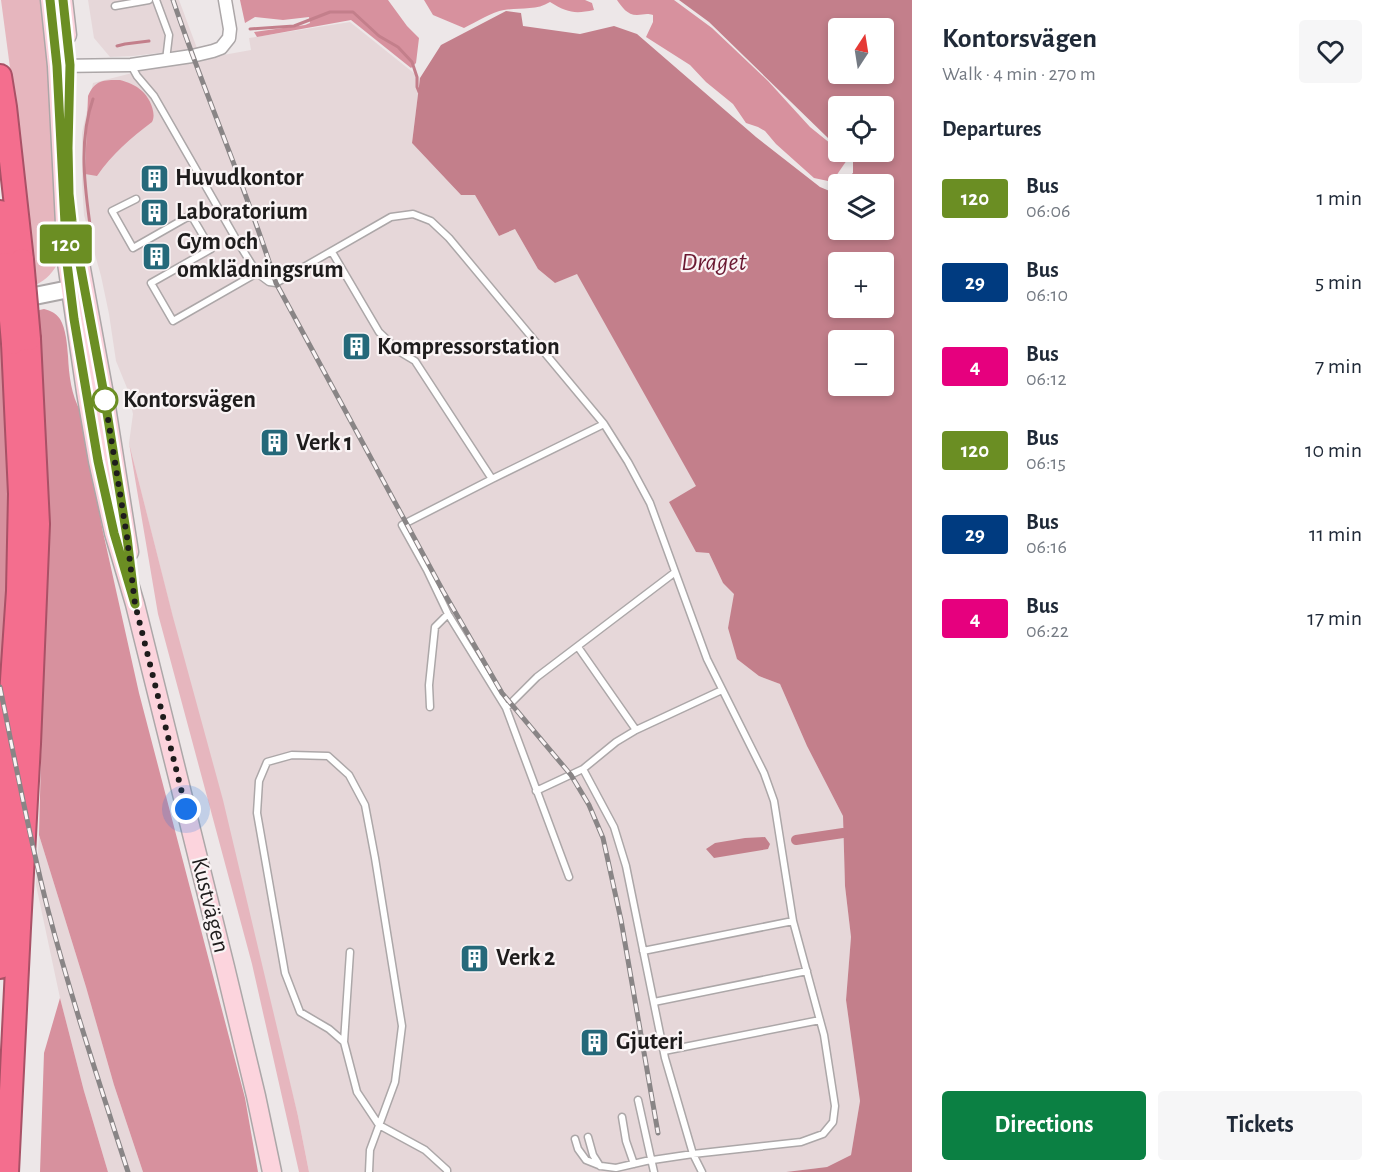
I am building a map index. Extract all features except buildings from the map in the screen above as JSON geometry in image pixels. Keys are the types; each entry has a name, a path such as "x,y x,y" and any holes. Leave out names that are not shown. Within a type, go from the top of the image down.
{"highway":[{"path":"0,76 5,107 14,262 38,524 30,744 8,1172"},
{"path":"0,212 14,262"},
{"path":"0,968 7,839 8,739 18,591 21,341"}],"main road":[{"path":"50,0 64,66"},
{"path":"63,0 64,66"},
{"name":"Kustvägen","path":"64,66 69,194 78,287 89,316 104,394 127,537 135,604 223,956 272,1172"}],"street":[{"path":"64,66 131,66 192,56 221,48 229,38 230,29 225,0"},
{"path":"0,304 78,287"}],"lane":[{"path":"115,6 149,0"},
{"path":"156,0 169,35 166,60"},
{"path":"131,66 153,96 258,273 269,282 276,284 391,217 413,214 431,221 449,238 604,424 628,462 650,503 707,659 764,773 774,801 793,921 824,1035 835,1107 833,1122 823,1134 801,1142 693,1154 616,1168 601,1167 586,1160 578,1149 575,1139"},
{"path":"136,199 112,211 133,248 191,215 212,249 151,283 173,321 258,273"},
{"path":"332,252 379,332 400,352 415,361 492,479"},
{"path":"568,877 506,708 448,614 402,525 604,424"},
{"path":"506,708 537,677 674,573"},
{"path":"430,707 429,685 435,627 448,614"},
{"path":"578,647 636,730"},
{"path":"536,790 583,769 616,742 636,730 722,690"},
{"path":"344,1042 330,1029 300,1012 285,973 257,813 259,781 267,762 292,756 328,756 349,775 365,806 375,858 402,1026 395,1082 370,1150 369,1172"},
{"path":"583,769 614,827 626,866 664,1051 693,1154 702,1172"},
{"path":"643,951 793,921"},
{"path":"350,952 344,1042 357,1092 379,1125 425,1150 447,1172"},
{"path":"654,1002 807,971"},
{"path":"664,1051 820,1020"},
{"path":"638,1100 654,1172"},
{"path":"622,1117 626,1141 634,1164"},
{"path":"588,1137 593,1155 601,1167"}],"shaded area":[{"path":"1,0 43,0 54,70 60,258 50,275 43,281 28,288 0,295 18,128"},
{"path":"88,0 179,0 201,59 251,50 249,38 350,22 420,78 412,143 461,195 475,195 499,236 515,229 538,269 555,283 577,273 697,487 669,502 709,553 723,583 735,594 728,628 759,676 780,684 807,746 843,816 845,886 851,937 846,1000 860,1101 851,1155 827,1167 786,1172 309,1172 298,1116 129,443 133,414 127,388 116,361 101,276 84,215 82,133 93,83 187,62 183,50 110,57 94,38"},
{"path":"240,0 388,0 419,38 416,63 411,68 351,20 257,37 254,32 305,25 310,23 309,17 283,20 255,17 245,23"},
{"path":"424,0 585,0 592,3 594,10 572,12 550,2 534,8 499,11 464,28 433,15"},
{"path":"617,0 674,0 712,28 768,81 810,127 828,142 828,162 846,162 837,174 828,174 828,181 814,178 765,131 746,123 733,104 706,82 690,65 646,37 653,22 653,15 630,14"},
{"path":"120,80 134,85 145,94 153,110 152,122 122,147 97,176 85,174 88,96 100,82"},
{"path":"44,309 53,312 58,317 65,332 71,385 81,412 103,532 139,693 245,1098 258,1172 143,1172 114,1085 39,835 47,526 40,327 8,333 14,498 5,716 0,688 0,319"},
{"path":"129,443 223,800 298,1116 309,1172 299,1172 252,964 158,614"},
{"path":"39,835 114,1085 143,1172 108,1172 60,998 36,885"},
{"path":"60,998 108,1172 40,1172 44,1053"}],"water":[{"name":"Draget","path":"679,0 912,0 912,1172 786,1172 827,1167 851,1155 860,1101 846,1000 851,937 845,886 843,816 807,746 780,684 759,676 737,659 728,628 734,594 723,583 709,553 696,552 669,502 696,486 577,274 555,283 538,269 515,229 499,236 475,195 461,195 412,143 420,78 441,45 506,11 521,13 523,26 580,34 614,26 637,34 756,137 820,187 828,190 828,240 894,240 894,174 852,174 853,162 894,162 894,96 828,96 828,138 709,22"},
{"path":"765,837 770,844 768,849 714,858 706,849 715,843"}],"waterway":[{"path":"250,29 294,26 330,12 353,12 379,36 398,47 412,62 419,92"},
{"path":"117,46 149,41"},
{"path":"90,237 84,148 88,115 93,99"},
{"path":"796,840 843,833"}],"railway":[{"path":"173,0 276,283 443,591 502,693 571,775 589,805 603,838 621,920 658,1133"},
{"path":"0,687 28,826 48,910 76,1009 128,1172"}],"bus line":[{"name":"120","path":"50,0 61,123 64,224 74,319 98,461 114,533 135,604 127,537 104,394 72,221 68,148 70,65 63,0"}],"place":[{"name":"Huvudkontor","path":"154,178"},
{"name":"Laboratorium","path":"155,212"},
{"name":"Gym och omklädningsrum","path":"156,256"},
{"name":"Kompressorstation","path":"356,347"},
{"name":"Kontorsvägen","path":"105,400"},
{"name":"Verk 1","path":"275,443"},
{"name":"Verk 2","path":"475,958"},
{"name":"Gjuteri","path":"595,1042"}],"route":[{"path":"105,400 104,394 127,537 135,604 186,809"}]}
